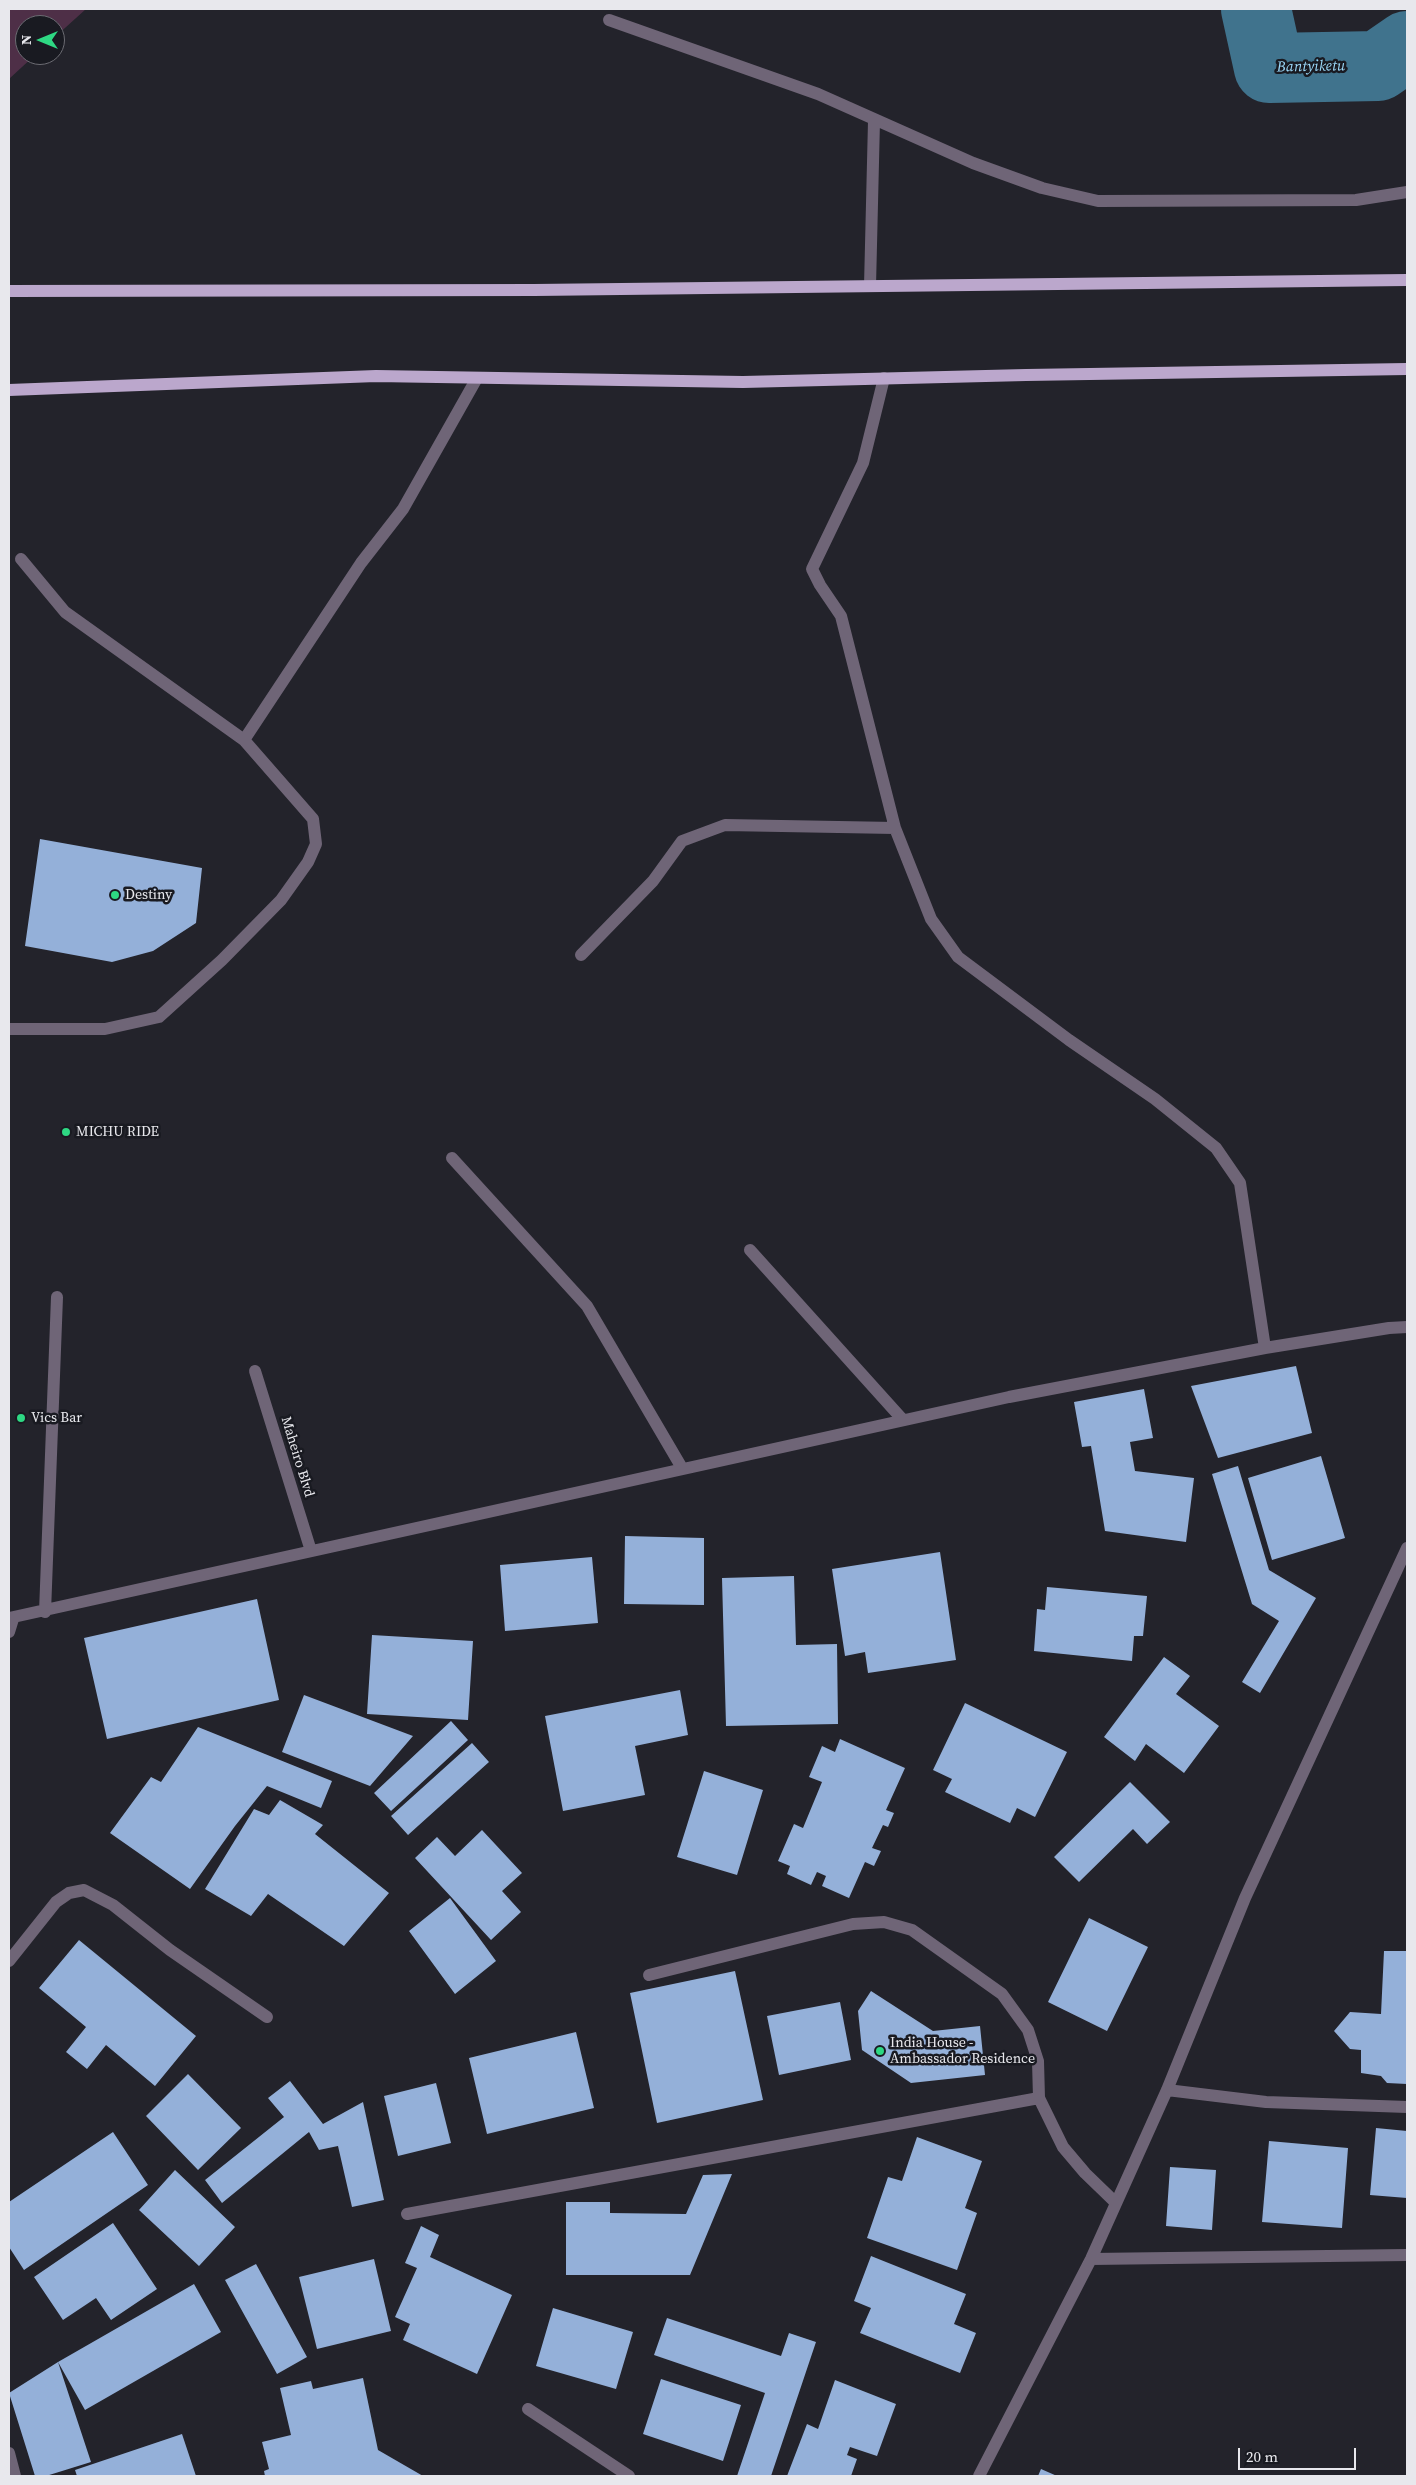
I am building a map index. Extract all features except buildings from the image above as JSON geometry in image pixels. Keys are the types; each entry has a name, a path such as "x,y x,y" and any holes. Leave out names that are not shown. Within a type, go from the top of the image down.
{"main road":[{"path":"9,292 1407,280"},
{"path":"9,390 376,376 743,382 1407,369"}],"street":[{"path":"609,20 818,94 874,121 973,164 1042,188 1098,202 1356,200 1407,192"},
{"path":"870,286 874,121"},
{"path":"244,740 362,563 403,509 478,378"},
{"path":"884,378 863,463 812,569 820,585 841,616 896,828 931,919 958,956 1069,1040 1155,1099 1216,1148 1240,1183 1266,1348"},
{"path":"9,1029 105,1029 159,1017 222,960 281,900 308,862 316,844 313,819 244,740 65,612 21,559"},
{"path":"580,955 653,880 682,841 725,825 896,828"},
{"path":"452,1158 587,1306 682,1468"},
{"path":"750,1250 903,1420"},
{"path":"45,1612 57,1297"},
{"path":"9,1632 11,1619 682,1468 1009,1397 1266,1348 1389,1328 1407,1327"},
{"name":"Maheiro Blvd","path":"255,1371 311,1551"},
{"path":"979,2476 1090,2259 1167,2090 1245,1898 1407,1548"},
{"path":"9,1961 56,1902 69,1893 84,1890 113,1905 170,1950 267,2017"},
{"path":"649,1975 853,1924 884,1922 912,1930 1002,1994 1028,2030 1038,2061 1039,2098 1063,2147 1085,2173 1116,2202"},
{"path":"1167,2090 1266,2102 1407,2107"},
{"path":"407,2214 1039,2098"},
{"path":"1090,2259 1407,2255"},
{"path":"528,2409 629,2476"},
{"path":"9,2453 15,2476"}],"shaded area":[{"path":"9,9 86,9 65,28 65,15 15,15 15,65 24,65 9,79"}],"waterway":[{"name":"Bantyiketu","path":"1256,9 1269,68 1378,66 1407,46"}],"place":[{"name":"Destiny","path":"115,895"},
{"name":"MICHU RIDE","path":"66,1132"},
{"name":"Vics Bar","path":"21,1418"},
{"name":"India House - Ambassador Residence","path":"880,2051"}]}
